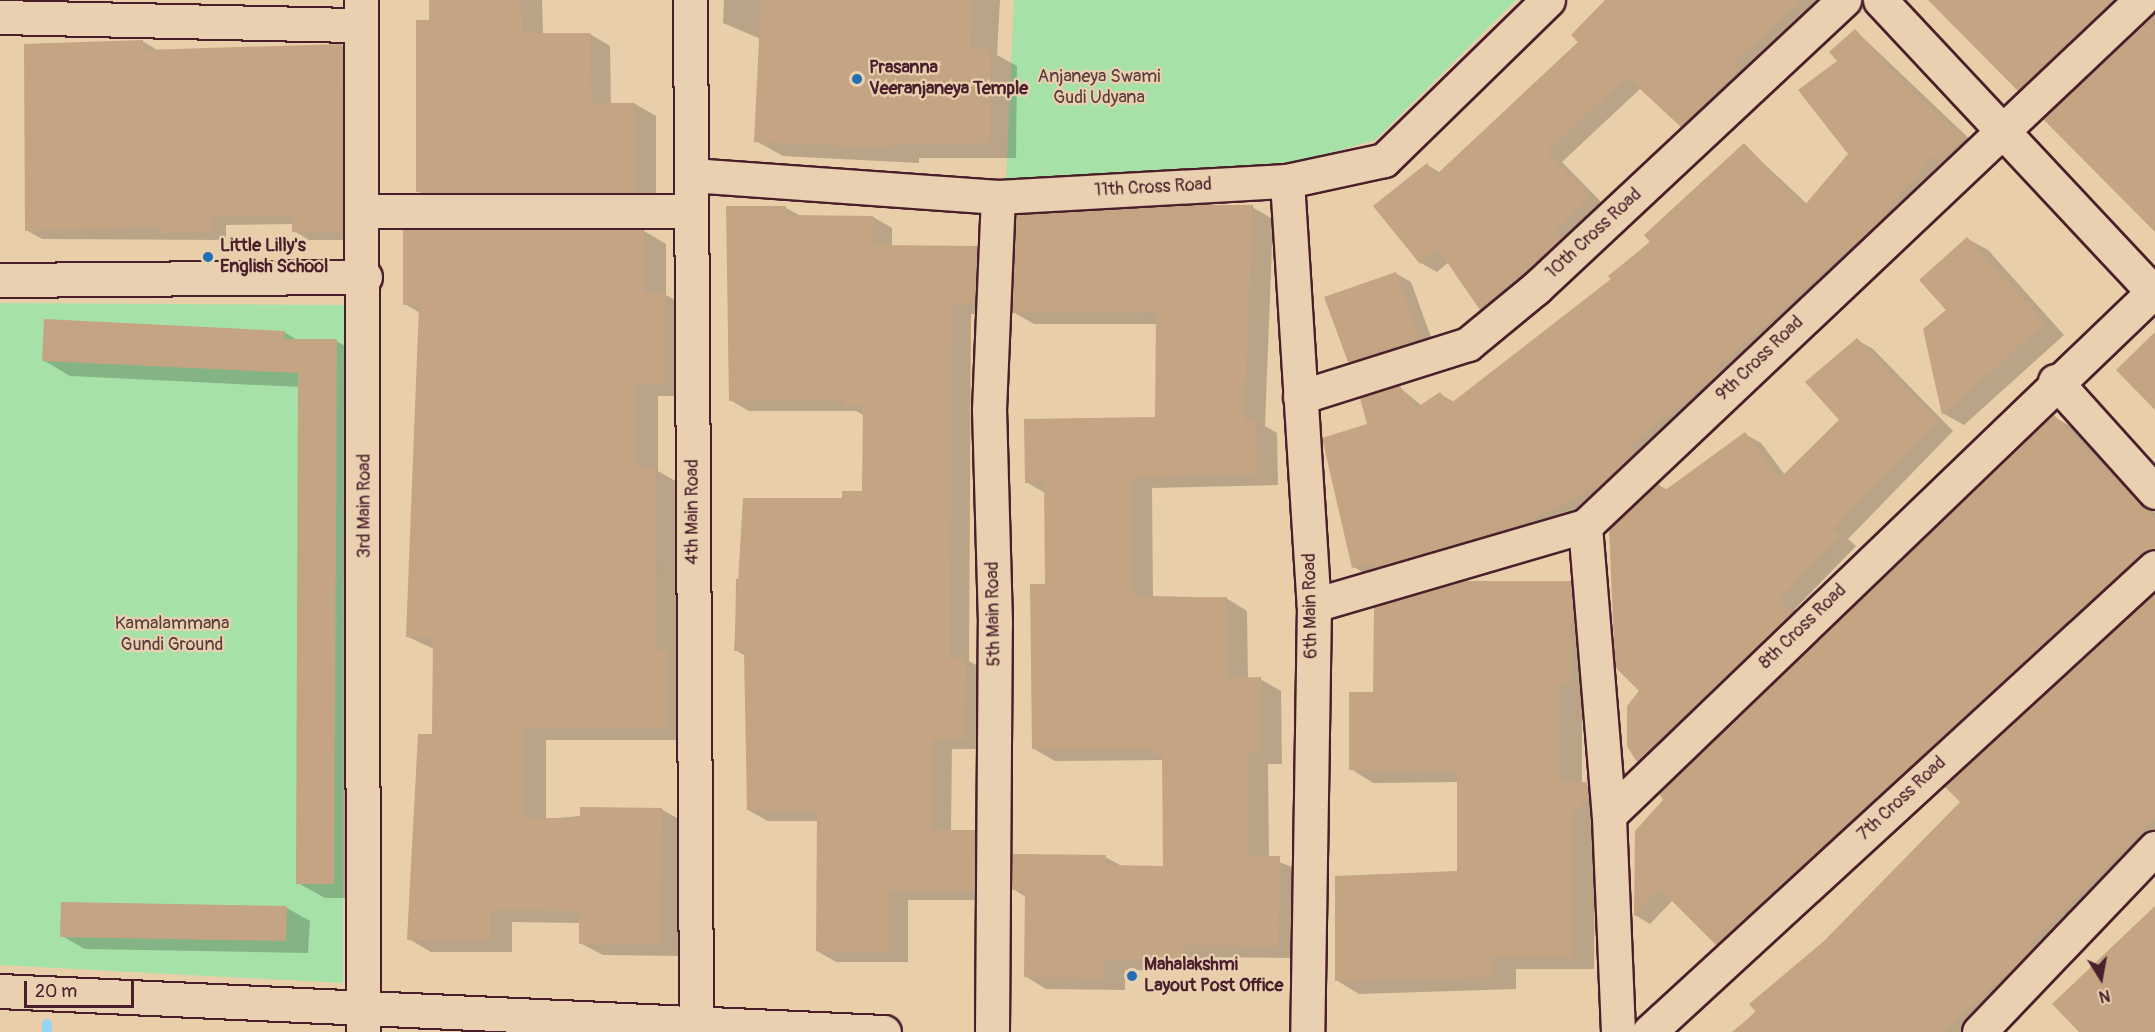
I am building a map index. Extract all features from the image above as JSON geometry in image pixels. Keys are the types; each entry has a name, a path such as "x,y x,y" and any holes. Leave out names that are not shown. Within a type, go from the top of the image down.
{"street":[{"name":"4th Main Road","path":"690,0 696,1025"},
{"name":"11th Cross Road","path":"691,175 998,196 1287,181 1384,160 1548,0"},
{"name":"10th Cross Road","path":"1300,397 1468,344 1536,288 1844,0"},
{"path":"1880,0 2154,291"},
{"name":"9th Cross Road","path":"1314,605 1585,526 2000,130 2141,0"},
{"path":"0,17 361,13"},
{"name":"3rd Main Road","path":"361,13 365,277 363,1022"},
{"name":"6th Main Road","path":"1287,181 1314,605 1307,1032"},
{"name":"5th Main Road","path":"992,1032 995,623 989,410 998,196"},
{"path":"364,211 691,211"},
{"path":"0,280 365,277"},
{"name":"8th Cross Road","path":"1609,815 2055,381 2154,291"},
{"path":"2055,381 2155,492"},
{"path":"1585,526 1609,815 1618,1032"},
{"name":"7th Cross Road","path":"1649,1032 2155,567"},
{"path":"1979,1032 2155,848"},
{"path":"0,991 363,1022 622,1027 696,1025 884,1032"}],"green space":[{"name":"Anjaneya Swami Gudi Udyana","path":"1014,0 1516,0 1375,140 1286,166 1006,182"},
{"name":"Kamalammana Gundi Ground","path":"0,303 344,305 343,983 0,965"}],"building":[{"path":"429,0 520,0 523,33 590,33 591,103 635,103 636,192 416,192 416,20 429,20"},
{"name":"Prasanna Veeranjaneya Temple","path":"761,0 972,0 970,49 990,49 990,143 892,144 892,148 754,142"},
{"path":"1605,0 1803,0 1734,62 1740,69 1681,127 1627,77 1546,152 1590,196 1555,231 1561,239 1480,310 1438,249 1420,264 1373,206 1427,163 1436,175 1578,42 1571,35"},
{"path":"1928,0 2114,0 2018,91"},
{"path":"2155,12 2155,232 2043,119"},
{"path":"1855,29 1908,88 1964,138 1940,161 1934,155 1875,226 1718,367 1717,376 1629,446 1634,453 1604,483 1523,524 1374,568 1374,562 1352,568 1322,438 1367,424 1360,398 1399,385 1416,408 1440,392 1450,404 1611,279 1608,276 1650,242 1644,235 1744,143 1804,206 1848,154 1798,90 1837,61 1829,52"},
{"path":"143,40 143,50 342,44 343,232 292,232 292,216 211,217 211,232 159,233 159,227 25,231 24,44"},
{"path":"1200,205 1253,205 1244,420 1256,420 1257,474 1132,477 1132,583 1135,598 1227,597 1228,678 1261,677 1261,753 1248,753 1249,856 1280,856 1278,946 1183,945 1183,959 1104,959 1104,978 1024,977 1025,890 1012,890 1012,854 1106,855 1105,865 1163,866 1162,754 1153,754 1153,749 1032,749 1030,584 1045,584 1044,482 1025,483 1024,419 1155,417 1156,312 1012,313 1016,215"},
{"path":"726,206 786,206 786,215 873,216 873,245 977,246 975,304 952,304 950,658 966,658 965,739 933,739 932,830 975,830 974,890 889,890 889,952 816,951 817,811 747,810 744,651 734,651 743,498 842,498 842,491 862,491 863,406 844,406 844,401 729,401"},
{"path":"403,230 644,230 644,293 665,293 665,384 636,384 636,467 655,468 657,650 668,650 667,728 524,728 524,818 580,818 580,807 662,808 661,944 579,944 579,911 490,910 490,940 407,940 418,734 432,734 433,638 406,637 419,305 403,305"},
{"path":"1967,237 2045,323 1942,415 1923,329 1946,310 1919,280"},
{"path":"1396,272 1420,339 1348,362 1324,297"},
{"path":"44,319 285,331 284,339 337,339 334,884 296,884 298,373 42,361"},
{"path":"2155,332 2155,410 2116,370"},
{"path":"1857,338 1938,421 1833,529 1841,536 1779,599 1792,613 1637,762 1627,746 1627,706 1639,691 1615,667 1609,529 1658,483 1664,491 1745,432 1780,478 1839,420 1805,382"},
{"path":"2054,415 2155,519 2155,549 2142,553 1716,945 1660,889 1634,916 1635,831 1663,800 1659,793"},
{"path":"1465,581 1571,581 1574,624 1571,621 1571,684 1559,684 1559,782 1587,782 1589,797 1573,813 1572,957 1493,957 1493,977 1335,981 1335,876 1457,871 1457,770 1349,770 1349,692 1373,692 1374,607"},
{"path":"2155,592 2155,819 2029,944 2033,948 2023,959 1944,1032 1732,1032 1756,1012 1749,1004 1824,941 1960,802 1944,786"},
{"path":"61,902 287,906 286,941 60,937"},
{"path":"2155,906 2155,1032 2079,1032 2052,1004"}],"waterway":[{"path":"47,1024 47,1032"}],"place":[{"name":"Prasanna Veeranjaneya Temple","path":"857,79"},
{"name":"Little Lilly's English School","path":"208,257"},
{"name":"Mahalakshmi Layout Post Office","path":"1132,976"}]}
